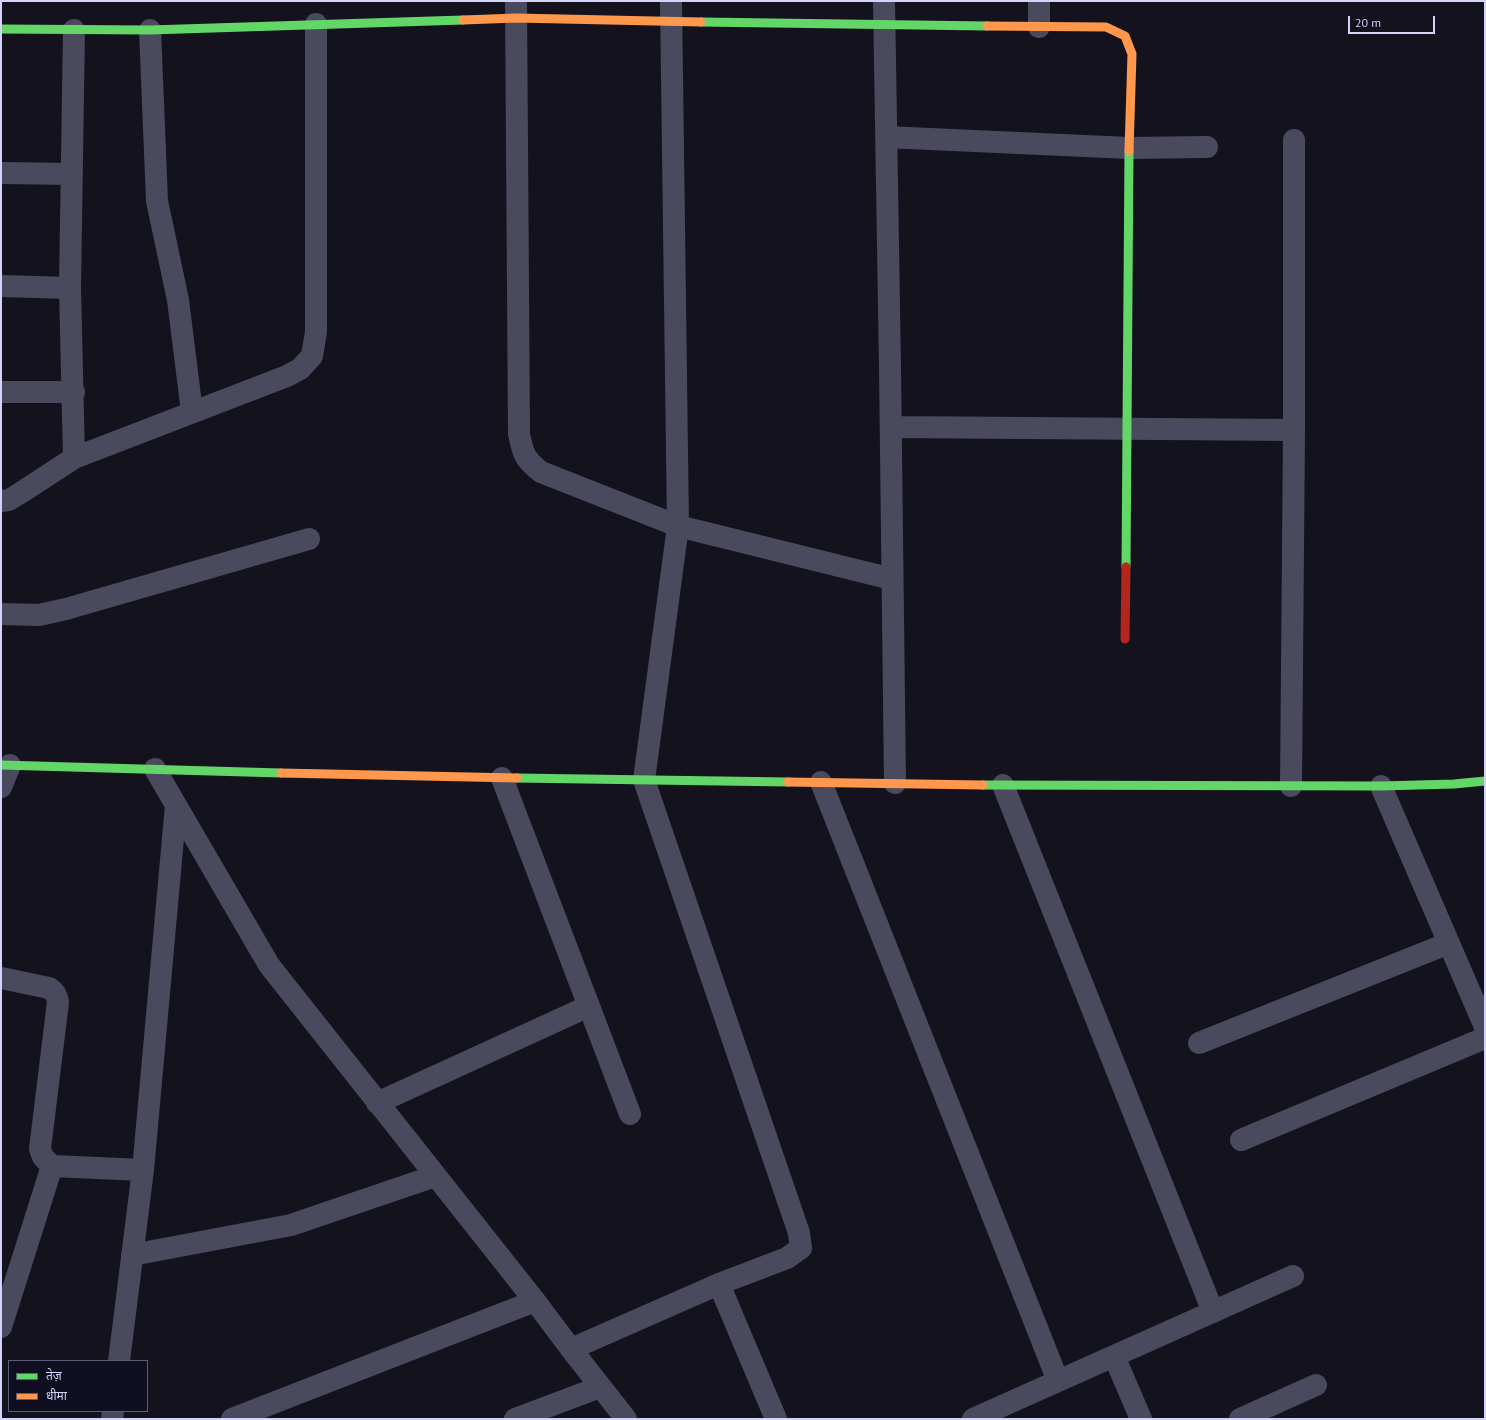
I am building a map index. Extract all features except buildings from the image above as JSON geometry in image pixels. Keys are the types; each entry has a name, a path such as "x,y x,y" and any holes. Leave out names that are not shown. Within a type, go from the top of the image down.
{"street":[{"path":"884,1 895,783"},
{"path":"1039,1 1039,27"},
{"path":"516,10 519,434 522,450 529,463 541,472 678,526 892,579"},
{"path":"1,29 150,30 316,24 516,10 671,12 885,25 1106,27 1125,36 1132,54 1129,148 1125,639"},
{"path":"571,1349 719,1284 787,1258 801,1248 799,1232 644,780 678,526 671,12"},
{"path":"1,501 9,500 74,458 287,376 300,369 312,356 316,332 316,24"},
{"path":"74,30 70,288 74,392 74,458"},
{"path":"150,30 157,201 178,300 192,412"},
{"path":"886,137 1129,148 1207,147"},
{"path":"1290,786 1294,430 1294,140"},
{"path":"1,173 72,174"},
{"path":"1,286 70,288"},
{"path":"1,392 74,392"},
{"path":"891,427 1294,430"},
{"path":"1,614 39,615 66,609 310,539"},
{"path":"1,787 6,765 502,778 1003,785 1381,786 1454,784 1485,781"},
{"path":"155,769 269,965 535,1301 626,1419"},
{"path":"502,778 630,1114"},
{"path":"821,782 1058,1381"},
{"path":"1003,785 1213,1312"},
{"path":"1381,786 1485,1027"},
{"path":"119,1360 143,1170 176,805"},
{"path":"1199,1042 1449,943"},
{"path":"1,978 49,988 55,992 57,996 58,1002 40,1149 43,1158 52,1166 143,1170"},
{"path":"377,1102 589,1006"},
{"path":"1241,1140 1485,1038"},
{"path":"1,1327 52,1166"},
{"path":"132,1255 291,1225 435,1176"},
{"path":"974,1419 1293,1276"},
{"path":"719,1284 776,1419"},
{"path":"232,1419 535,1301"},
{"path":"1114,1356 1141,1419"},
{"path":"1240,1419 1316,1385"},
{"path":"515,1419 600,1387"}],"traffic: fast":[{"path":"1,29 150,30 463,20"},
{"path":"701,22 987,26"},
{"path":"1126,567 1129,151"},
{"path":"1,765 281,773"},
{"path":"517,778 788,782"},
{"path":"983,785 1381,786 1454,784 1485,781"}],"traffic: slow":[{"path":"463,20 516,18 701,22"},
{"path":"987,26 1106,27 1125,36 1132,54 1129,151"},
{"path":"281,773 517,778"},
{"path":"788,782 983,785"}],"traffic: jam":[{"path":"1125,639 1126,567"}]}
